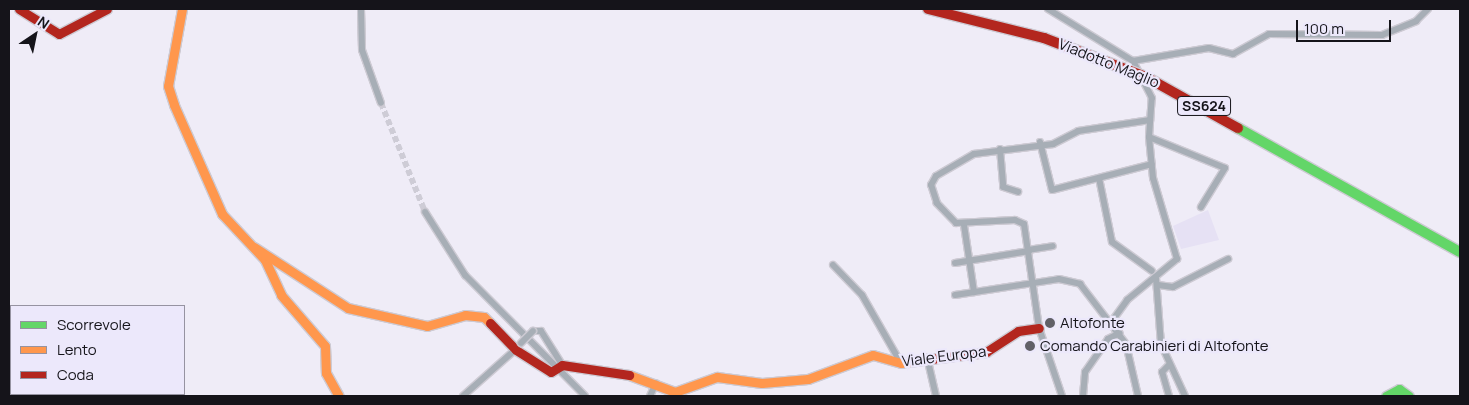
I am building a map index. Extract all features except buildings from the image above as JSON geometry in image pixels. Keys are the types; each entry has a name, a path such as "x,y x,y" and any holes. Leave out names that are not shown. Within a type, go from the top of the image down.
{"street":[{"path":"19,9 59,34 107,9"},
{"path":"182,9 169,78 174,105 222,214 254,247 280,295 325,346 326,373 339,396"},
{"path":"361,9 362,50 380,103"},
{"name":"Viadotto Maglio","path":"928,9 1044,38 1140,74 1460,252"},
{"path":"1048,9 1133,61 1152,98 1149,136 1152,164 1177,251 1174,266 1156,277 1127,300 1112,322"},
{"path":"1133,61 1209,48 1233,54 1269,34 1382,35 1416,21 1428,9"},
{"path":"1062,396 1038,328 1025,226 1014,220 964,225 949,219 937,203 933,180 965,158 1040,142 1053,144 1078,131 1150,120"},
{"path":"1149,136 1226,168 1201,207"},
{"path":"1040,142 1049,189 1152,164"},
{"path":"1000,149 1003,187 1018,192"},
{"path":"1099,178 1112,242 1156,277 1173,287 1228,259"},
{"path":"425,212 464,274 560,368 585,396"},
{"path":"964,225 974,292"},
{"path":"955,263 1053,246"},
{"name":"Viale Europa","path":"254,247 348,308 427,326 465,315 484,317 518,347 551,372 560,368 630,373 680,392 718,377 762,383 808,379 873,355 902,363 927,357 986,352 1018,331 1038,328"},
{"path":"833,265 862,295 902,363"},
{"path":"1156,277 1160,344 1185,396"},
{"path":"955,295 1059,279 1080,284 1120,333 1138,396"},
{"path":"463,396 518,347 533,331 541,331 560,368"},
{"path":"1083,396 1085,372 1108,339 1120,333"},
{"path":"927,357 936,396"},
{"path":"1168,396 1162,372 1170,364"},
{"path":"650,396 656,383"},
{"path":"1386,396 1397,389 1406,394"}],"shaded area":[{"path":"1208,210 1219,240 1181,249 1173,226"}],"tunnel":[{"path":"381,103 425,212"}],"traffic: fast":[{"path":"1238,128 1460,252"},
{"path":"1386,396 1399,389 1409,396"}],"traffic: slow":[{"path":"182,9 168,86 174,105 222,214 265,260 281,295 325,346 326,373 339,396"},
{"path":"254,247 348,308 427,326 465,315 484,317 490,323"},
{"path":"629,375 675,392 717,377 762,383 808,379 873,355 901,363 923,360"}],"traffic: jam":[{"path":"19,9 59,34 107,9"},
{"path":"928,9 1044,38 1148,78 1238,128"},
{"path":"490,323 516,350 551,372 562,365 629,375"},
{"path":"923,360 986,352 1018,331 1039,328"}],"place":[{"name":"Altofonte","path":"1050,323"},
{"name":"Comando Carabinieri di Altofonte","path":"1030,346"}]}
